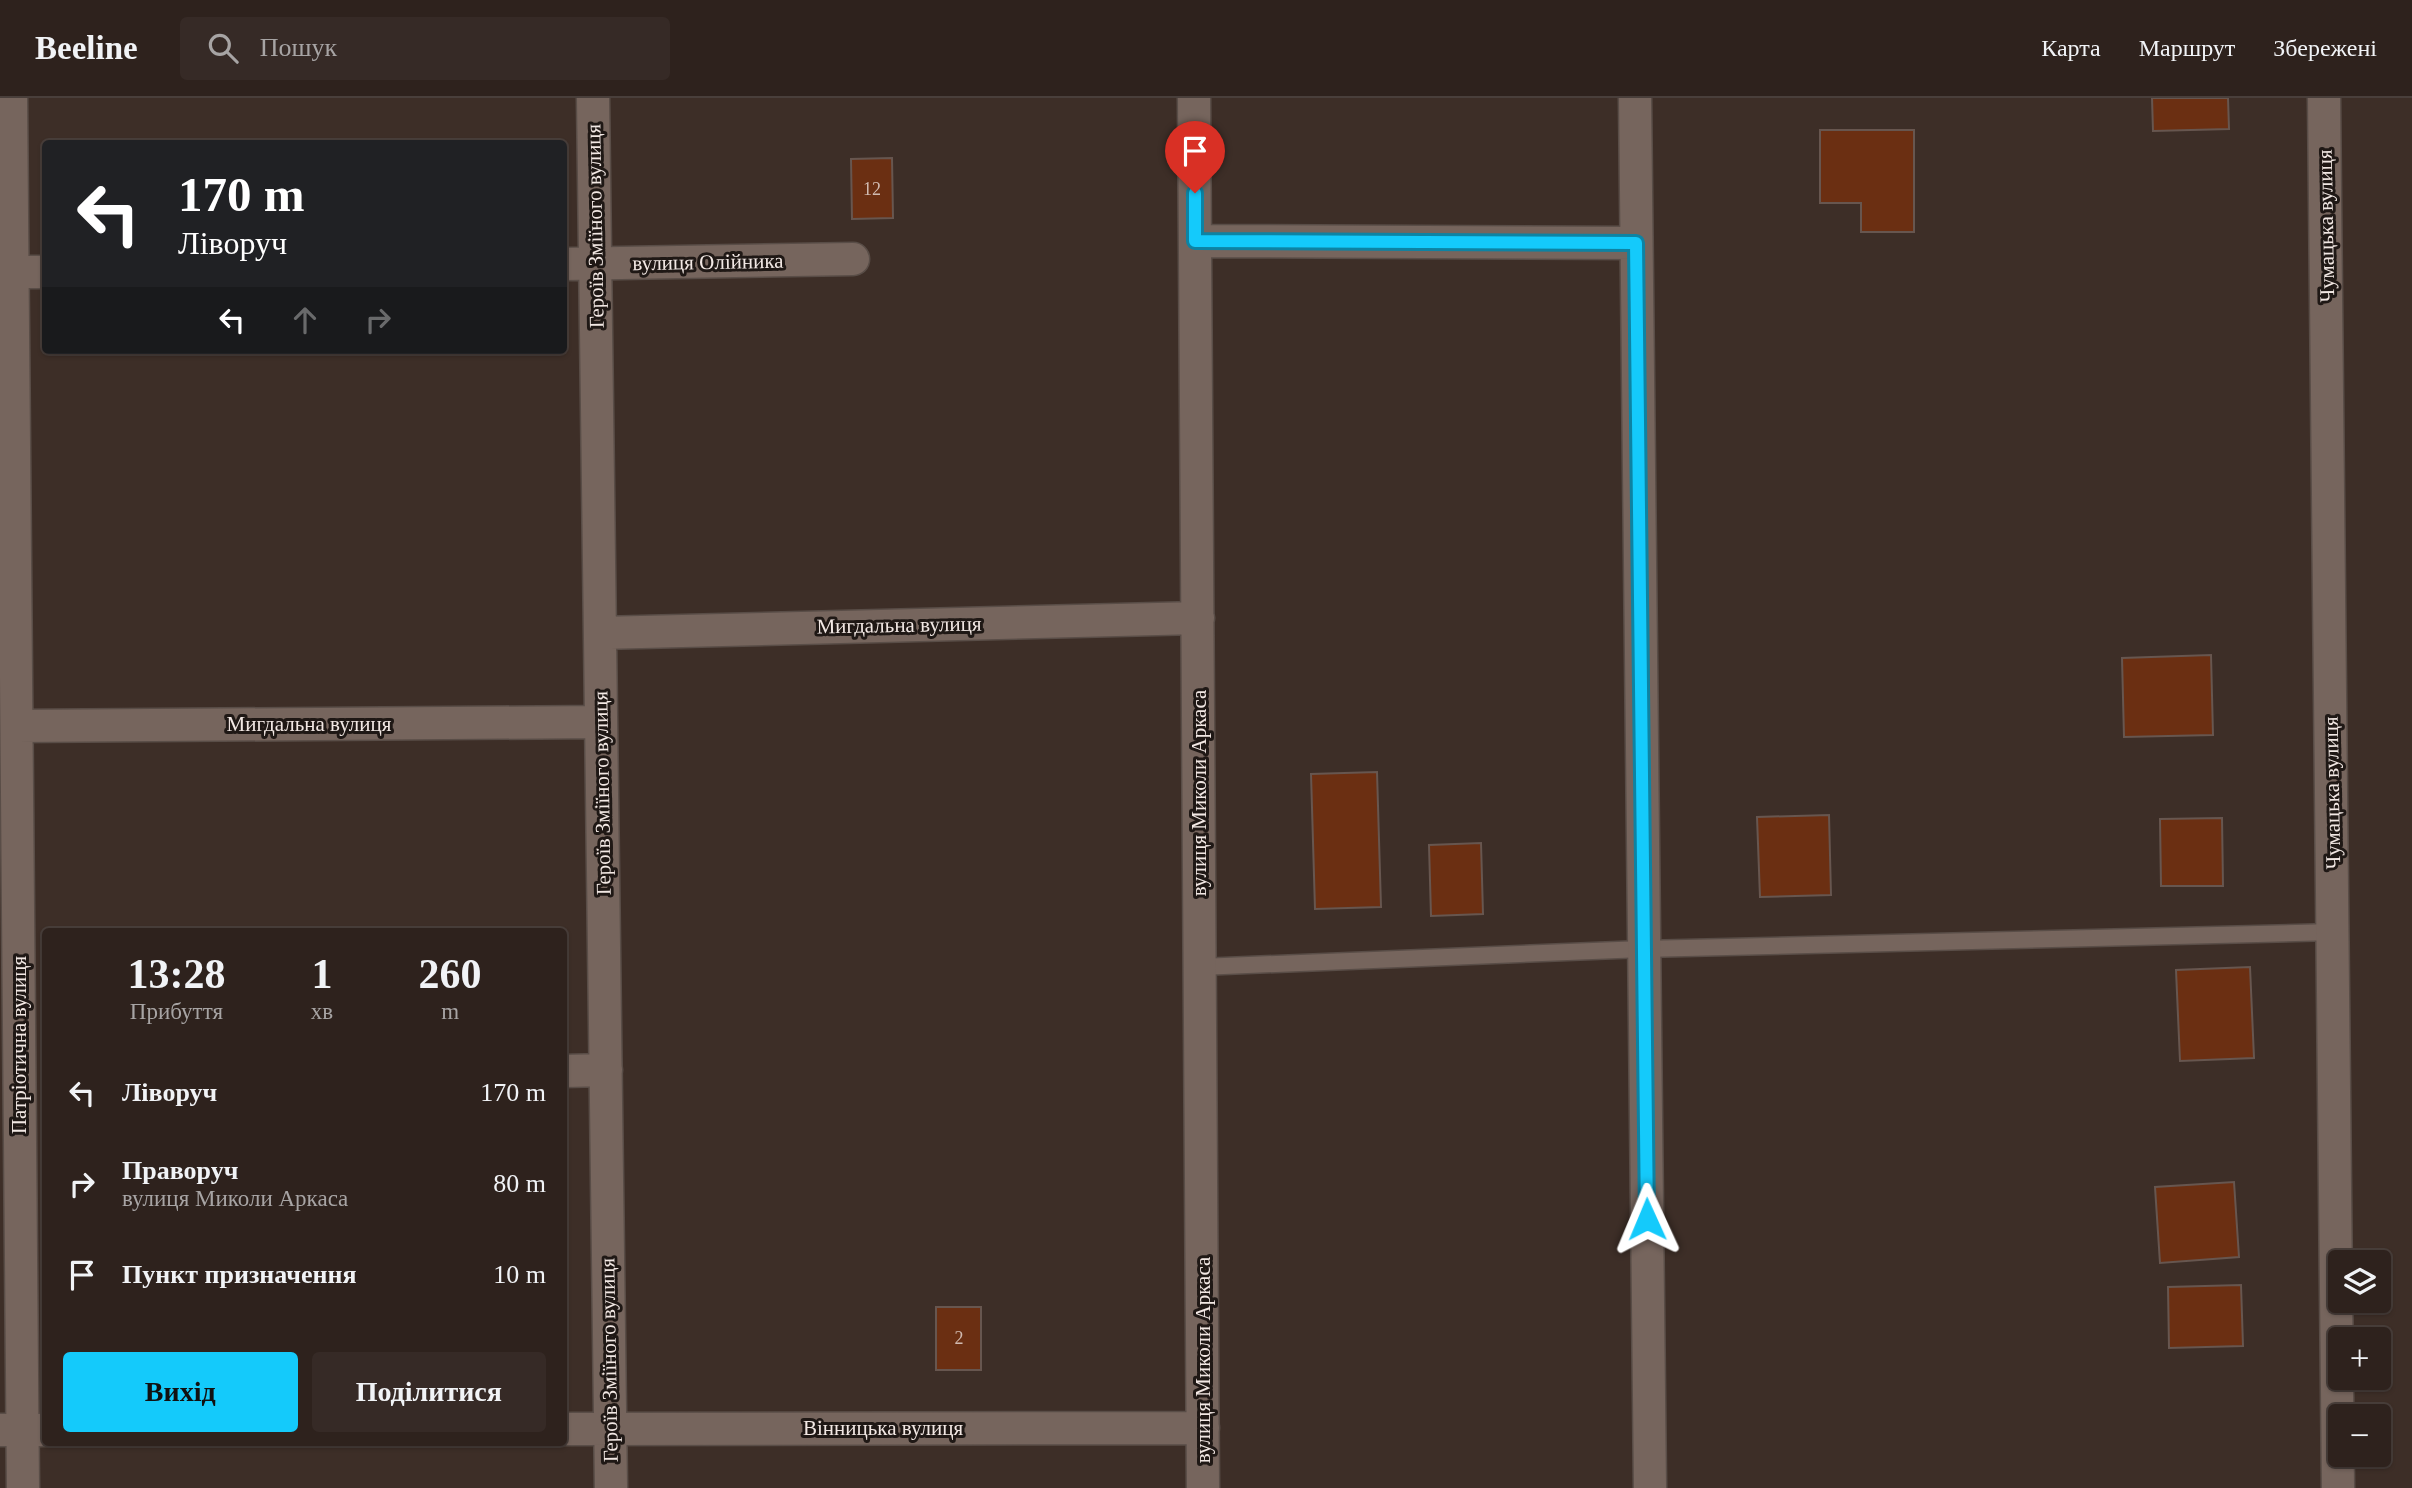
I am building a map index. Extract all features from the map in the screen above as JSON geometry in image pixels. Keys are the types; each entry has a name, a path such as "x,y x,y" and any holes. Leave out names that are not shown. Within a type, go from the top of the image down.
{"street":[{"name":"Патріотична вулиця","path":"11,98 6,272 8,644 16,726 9,1022 32,1080 23,1488"},
{"name":"Героїв Зміїного вулиця","path":"593,98 611,1488"},
{"name":"вулиця Миколи Аркаса","path":"1194,98 1203,1488"},
{"path":"1635,98 1650,1488"},
{"name":"Чумацька вулиця","path":"2324,98 2338,1488"},
{"path":"1195,241 1636,243"},
{"name":"вулиця Олійника","path":"567,264 853,259"},
{"path":"6,272 42,272"},
{"name":"Мигдальна вулиця","path":"600,633 1198,618"},
{"name":"Мигдальна вулиця","path":"16,726 601,722"},
{"path":"567,1071 606,1070"},
{"name":"Вінницька вулиця","path":"567,1429 1203,1428"}],"lane":[{"path":"1200,967 1643,949 2333,932"}],"building":[{"path":"2152,98 2228,98 2229,129 2153,131"},
{"path":"1820,130 1914,130 1914,232 1861,232 1861,203 1820,203"},
{"path":"892,158 893,218 852,219 851,159"},
{"path":"2211,655 2213,735 2124,737 2122,658"},
{"path":"1377,772 1381,907 1315,909 1311,774"},
{"path":"1829,815 1831,895 1760,897 1757,817"},
{"path":"2222,818 2223,886 2161,886 2160,819"},
{"path":"1481,843 1483,914 1431,916 1429,845"},
{"path":"2250,967 2254,1058 2180,1061 2176,970"},
{"path":"2234,1182 2239,1257 2160,1263 2155,1187"},
{"path":"2241,1285 2243,1346 2169,1348 2168,1287"},
{"path":"936,1307 981,1307 981,1370 936,1370"}],"route":[{"path":"1195,193 1195,241 1636,243 1647,1219"}]}
